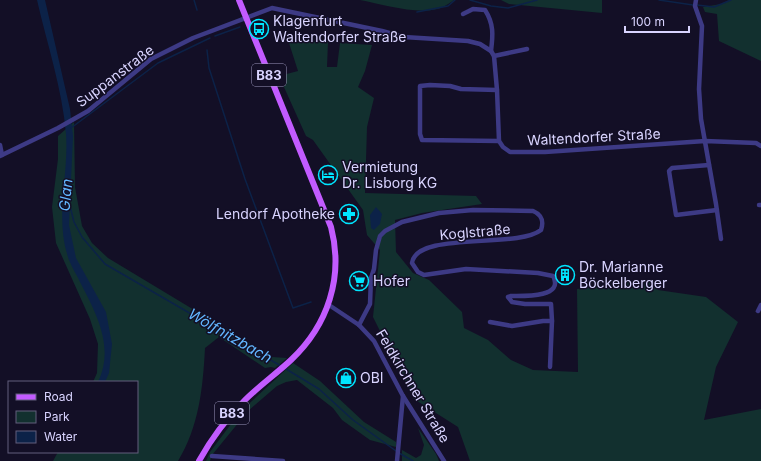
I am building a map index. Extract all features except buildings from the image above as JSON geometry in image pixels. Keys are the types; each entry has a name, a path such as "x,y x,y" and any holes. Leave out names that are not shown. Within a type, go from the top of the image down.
{"main road":[{"name":"B83","path":"199,461 218,431 236,409 291,359 313,334 329,305 334,282 336,260 336,248 332,227 239,0"}],"street":[{"path":"696,0 695,6 702,26 700,97 701,119 721,239"},
{"path":"246,18 272,8 382,30 404,37 468,41 480,44 491,51 494,56 497,90 499,141 422,140 420,134 420,86 450,86 460,89 497,90"},
{"path":"463,14 473,9 485,10 491,19 491,51"},
{"name":"Suppanstraße","path":"1,156 58,128 98,104 117,86 152,59 193,38 246,18"},
{"path":"494,56 527,49"},
{"name":"Waltendorfer Straße","path":"499,141 503,147 510,152 545,152 705,141 756,143 761,146"},
{"path":"0,145 1,156"},
{"path":"708,165 672,168 670,171 676,215 717,210"},
{"name":"Koglstraße","path":"359,325 370,304 371,278 374,269 376,250 380,236 385,231 402,222 439,213 473,210 533,211 538,213 541,217 543,226 536,234 527,237 494,241 439,245 424,249 413,258 412,263 418,272 424,275 466,269 538,273 554,276 556,285 550,292 537,295 508,297 512,302 525,304 551,304 552,321 550,367"},
{"name":"Feldkirchner Straße","path":"329,305 359,325 374,341 403,396 444,461"},
{"path":"758,311 761,305"},
{"path":"490,322 512,326 552,321"},
{"path":"398,459 403,396"},
{"path":"212,456 283,461"}],"green space":[{"path":"360,0 454,0 443,7 425,11 402,9"},
{"path":"501,0 602,0 602,13 509,4"},
{"path":"729,0 761,0 761,61 719,41 717,14 705,12 703,7 721,4"},
{"path":"328,42 327,67 337,67 340,43 372,45 365,71 358,87 374,98 367,127 365,193 476,196 482,204 422,213 395,220 396,252 413,273 429,280 462,312 464,328 488,340 511,360 533,370 578,372 577,289 634,280 655,283 658,290 706,297 738,322 716,367 704,420 761,409 761,461 470,461 458,427 414,399 373,317 380,250 367,235 363,210 313,140 306,136 279,76 298,71 289,43"},
{"path":"74,122 75,187 82,226 92,243 108,258 272,357 287,358 275,368 265,368 219,337 205,348 199,406 191,434 178,461 53,461 57,453 138,453 138,381 93,381 97,373 98,344 90,319 56,243 52,207 58,159 58,136"},
{"path":"293,363 320,381 364,422 396,442 396,447 370,440 342,420 333,408 297,380 286,382 277,386 248,411 212,455 210,461 206,461 210,452 240,412"},
{"path":"418,428 436,454 439,461 402,461 402,450 416,458 421,455 424,445"}],"water":[{"name":"Glan","path":"37,0 45,0 70,109 73,136 69,225 76,258 106,312 112,344 109,373 105,381 98,381 103,369 105,356 101,330 92,306 70,263 65,245 62,213 66,166 66,134 58,83"},
{"path":"376,207 382,214 380,224 374,230 371,228 370,215"}],"waterway":[{"path":"194,0 197,10"},
{"path":"417,12 448,6 455,0"},
{"path":"470,0 491,6 508,8 537,0"},
{"path":"659,0 693,5"},
{"path":"697,5 714,7 731,0"},
{"path":"215,36 240,27"},
{"path":"71,128 158,63 210,38"},
{"path":"207,50 209,68 245,179 293,308 311,302"},
{"name":"Wölfnitzbach","path":"70,206 74,222 82,237 105,264 281,366"},
{"name":"Wölfnitzbach","path":"286,369 319,389 353,420 396,451"},
{"name":"Wölfnitzbach","path":"399,453 413,461"}],"place":[{"name":"Klagenfurt Waltendorfer Straße","path":"259,29"},
{"name":"Vermietung Dr. Lisborg KG","path":"328,175"},
{"name":"Lendorf Apotheke","path":"349,214"},
{"name":"Dr. Marianne Böckelberger","path":"565,275"},
{"name":"Hofer","path":"359,281"},
{"name":"OBI","path":"346,378"}]}
